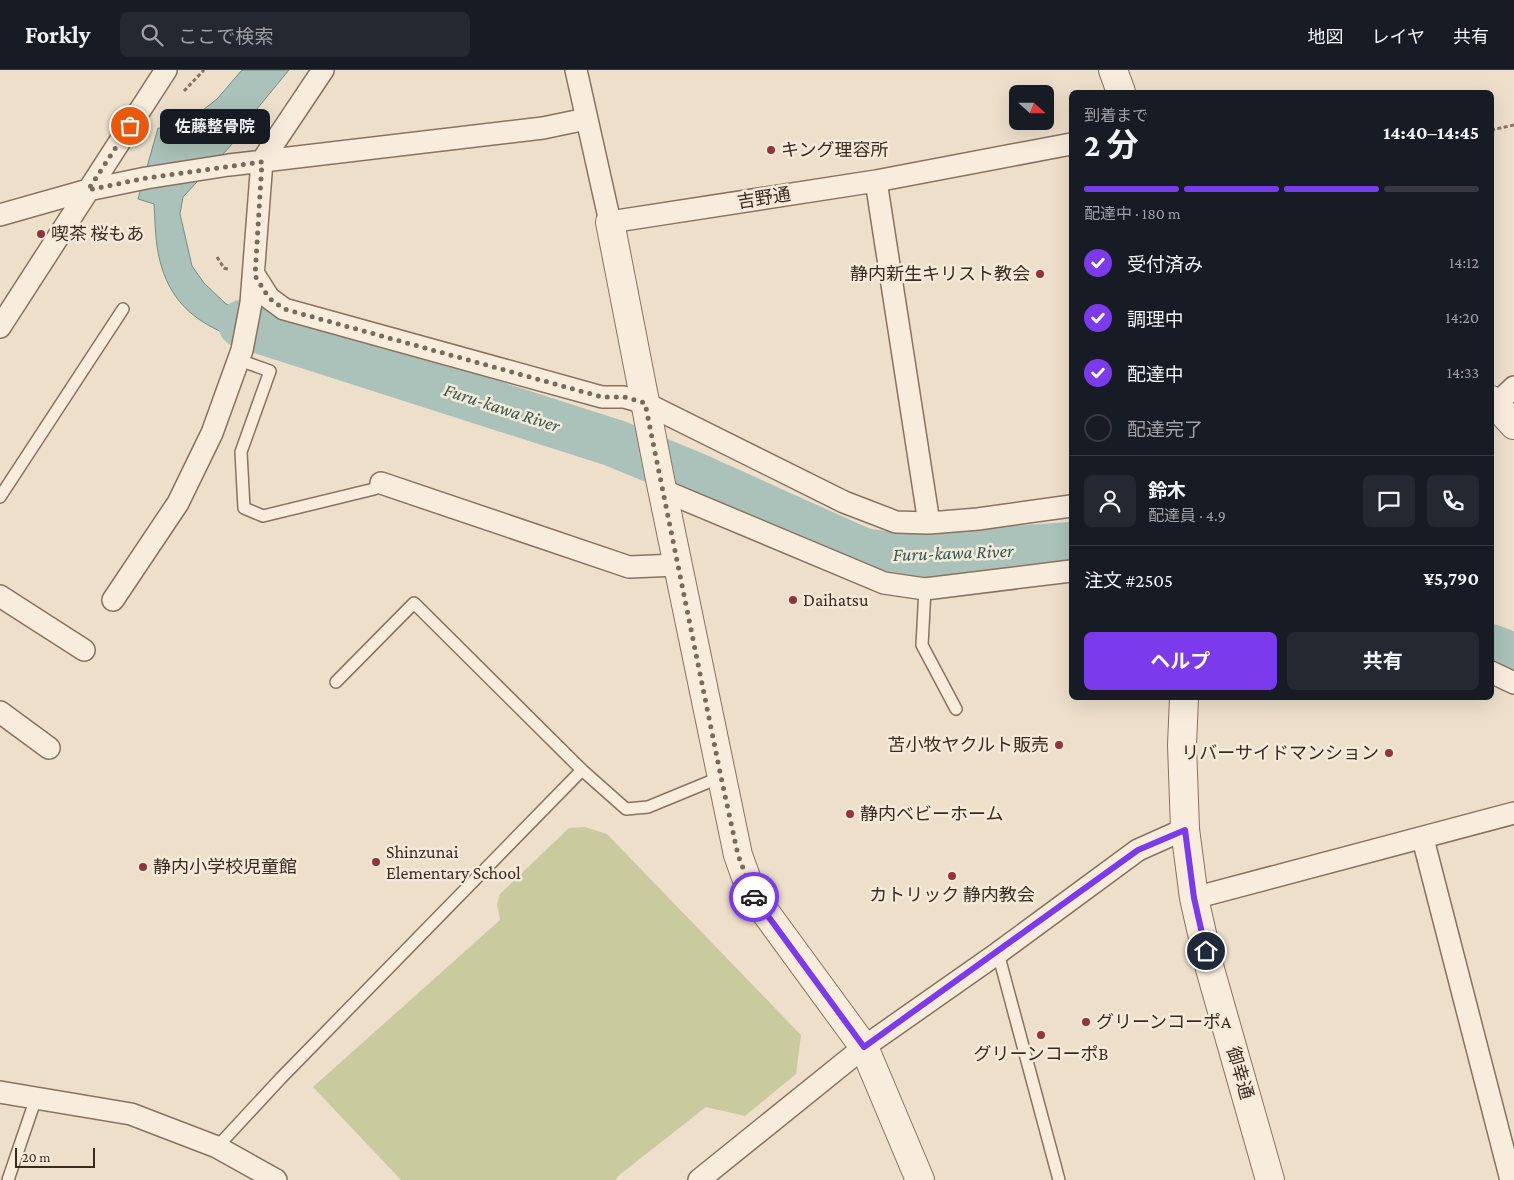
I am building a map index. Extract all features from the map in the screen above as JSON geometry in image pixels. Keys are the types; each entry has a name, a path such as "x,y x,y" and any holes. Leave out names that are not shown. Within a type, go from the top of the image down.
{"street":[{"path":"0,327 166,70"},
{"path":"113,600 178,503 212,433 240,355 251,303 255,276 262,162 323,70"},
{"path":"576,70 610,222 661,485 738,855 752,894 864,1047 920,1180"},
{"path":"1113,70 1120,90"},
{"path":"0,215 88,190 146,178 229,165 537,129 586,119"},
{"name":"吉野通","path":"610,222 876,180 1069,144"},
{"path":"876,180 929,523"},
{"path":"255,276 269,298 284,309 602,397 624,397 647,413 844,502 896,522 929,523 978,519 1069,506"},
{"path":"1500,398 1514,425"},
{"path":"381,483 630,567 678,565"},
{"path":"661,485 884,583 925,589 1069,571"},
{"path":"0,596 84,650"},
{"path":"1494,673 1514,683"},
{"name":"御幸通","path":"1184,700 1182,745 1185,830 1194,898 1210,968 1270,1180"},
{"path":"0,712 49,748"},
{"path":"1194,898 1514,814"},
{"path":"699,1180 864,1047 998,953 1138,850 1185,830"},
{"path":"1423,839 1511,1180"},
{"path":"0,1092 131,1114 217,1147 276,1180"}],"lane":[{"path":"0,497 123,309"},
{"path":"240,355 270,371 241,452 244,508 263,516 374,489 381,483"},
{"path":"925,589 922,645 956,709"},
{"path":"336,682 414,603 582,770 626,809 648,807 721,777"},
{"path":"217,1147 280,1078 582,770"},
{"path":"998,953 1059,1180"},
{"path":"8,1180 36,1098"}],"path":[{"path":"1494,129 1514,126"}],"green space":[{"path":"585,827 607,834 801,1035 796,1074 745,1116 706,1107 618,1176 616,1180 401,1180 313,1087 500,920 497,904 500,894 569,828"}],"shaded area":[{"path":"242,70 289,70 247,121 234,142 183,197 180,214 192,266 204,283 226,304 306,334 299,356 228,334 207,325 190,312 175,295 164,273 157,246 154,204 138,199 158,128 177,130 217,99"}],"waterway":[{"name":"Furu-kawa River","path":"242,324 614,443 692,475 863,552 897,557 1069,546"},
{"name":"Furu-kawa River","path":"1494,649 1514,657"}],"way so far":[{"path":"130,126 88,190 146,178 229,165 262,162 255,276 269,298 284,309 602,397 624,397 645,403 738,855 754,897"}],"place":[{"name":"佐藤整骨院","path":"130,126"},
{"name":"キング理容所","path":"771,150"},
{"name":"喫茶 桜もあ","path":"41,234"},
{"name":"静内新生キリスト教会","path":"1040,274"},
{"name":"Daihatsu","path":"793,600"},
{"name":"苫小牧ヤクルト販売","path":"1059,745"},
{"name":"リバーサイドマンション","path":"1389,753"},
{"name":"静内ベビーホーム","path":"850,814"},
{"name":"Shinzunai Elementary School","path":"376,862"},
{"name":"静内小学校児童館","path":"143,867"},
{"name":"カトリック 静内教会","path":"952,876"},
{"name":"グリーンコーポA","path":"1086,1022"},
{"name":"グリーンコーポB","path":"1041,1035"}],"route":[{"path":"754,897 864,1047 998,953 1138,850 1185,830 1194,898 1206,951"}]}
